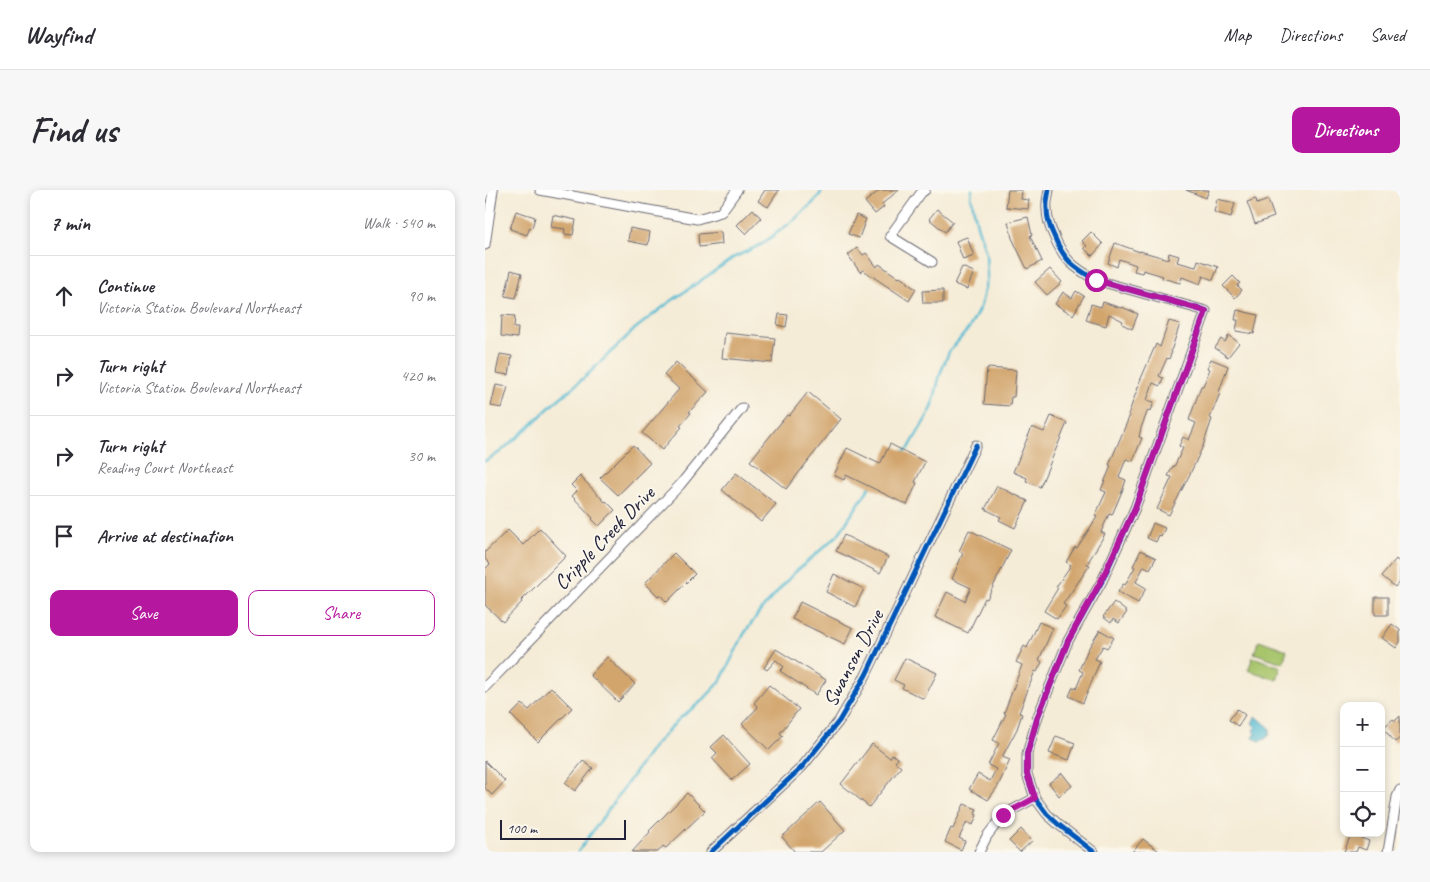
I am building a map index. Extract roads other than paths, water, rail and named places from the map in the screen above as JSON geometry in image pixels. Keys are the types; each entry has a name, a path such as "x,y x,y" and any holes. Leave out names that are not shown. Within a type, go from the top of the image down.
{"street":[{"path":"485,245 493,190"},
{"path":"540,190 697,219 721,212 737,190"},
{"path":"925,190 890,236 932,262"},
{"path":"1049,190 1047,210 1051,228 1060,251 1068,261 1082,272 1096,280 1206,311 1135,508 1101,581 1068,641 1038,716 1027,754 1027,774 1035,798 1047,814 1059,825 1094,852"},
{"name":"Cripple Creek Drive","path":"485,687 680,485 742,408"},
{"name":"Swanson Drive","path":"711,852 802,767 839,720 866,675 976,445"},
{"path":"1388,852 1397,797 1400,790"},
{"path":"979,852 987,836 1003,815 1035,798"}],"water":[{"path":"1256,716 1270,728 1268,737 1260,741 1253,738 1256,733 1253,731 1256,726 1252,723"}],"waterway":[{"path":"485,461 500,452 528,428 636,328 733,258 762,244 794,220 815,201 823,190"},
{"path":"902,453 909,448 932,408 940,374 949,352 970,327 981,305 987,277 986,253 977,225 971,196 972,190"},
{"path":"578,852 653,747 679,719 703,700 720,682 744,634 761,610 793,574 838,535 871,485"}]}
